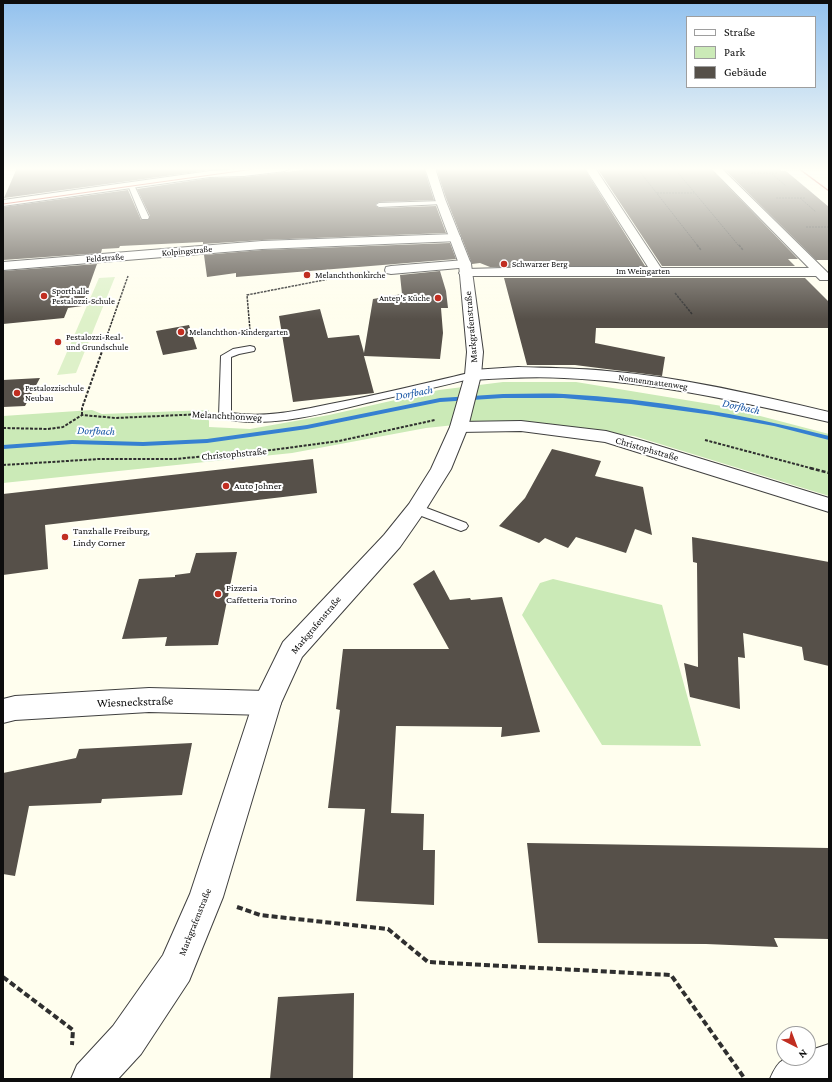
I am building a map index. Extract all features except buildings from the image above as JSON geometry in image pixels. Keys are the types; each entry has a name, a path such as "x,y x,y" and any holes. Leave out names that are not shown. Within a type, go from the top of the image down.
{"street":[{"name":"Markgrafenstraße","path":"91,1079 127,1040 176,968 206,897 266,703 292,650 392,541 416,509 441,469 461,417 471,382 475,352 465,269 448,218"},
{"path":"623,218 657,271"},
{"path":"767,218 825,276"},
{"name":"Kolpingstraße","path":"134,256 262,245 455,238"},
{"name":"Feldstraße","path":"3,266 134,256"},
{"name":"Im Weingarten","path":"391,270 465,269 657,271 825,276"},
{"name":"Nonnenmattenweg","path":"471,382 502,372 571,372 637,379 732,394 829,417"},
{"name":"Christophstraße","path":"461,417 606,438 636,445 829,506"},
{"name":"Wiesneckstraße","path":"3,711 15,708 149,700 266,703"},
{"path":"790,1079 793,1076 829,1064"}],"lane":[{"path":"225,416 226,356 237,351 250,349"},
{"name":"Melanchthonweg","path":"225,416 249,419 278,418 471,382"},
{"path":"416,509 461,526"}],"path":[{"path":"677,218 701,250"},
{"path":"717,218 744,250"},
{"path":"800,227 829,227"},
{"name":"Feldstraße","path":"82,416 84,401 134,256"},
{"path":"250,349 247,295 275,292 337,276 391,270"},
{"name":"Melanchthonweg","path":"82,416 116,418 203,414 225,416"},
{"path":"3,428 48,429 63,427 82,416"},
{"name":"Christophstraße","path":"3,465 98,459 175,459 272,450 339,441 434,420 461,417"},
{"path":"206,897 260,915 388,929 428,962 672,975 745,1079"},
{"path":"3,977 73,1030 72,1051"}],"green space":[{"path":"115,277 76,373 57,375 99,278"},
{"path":"503,382 576,382 722,406 829,434 829,496 634,436 529,422 483,422 426,428 292,453 3,483 3,416 92,410 102,414 209,410 209,427 250,429 329,415 439,390"},
{"path":"553,579 662,605 701,746 602,745 522,615 540,583"}],"waterway":[{"name":"Dorfbach","path":"3,447 72,442 143,444 207,441 307,427 440,400 503,396 563,396 631,402 713,413 774,424 829,438"}],"place":[{"name":"Schwarzer Berg","path":"504,264"},
{"name":"Melanchthonkirche","path":"307,275"},
{"name":"Sporthalle Pestalozzi-Schule","path":"44,296"},
{"name":"Antep's Küche","path":"438,298"},
{"name":"Melanchthon-Kindergarten","path":"181,332"},
{"name":"Pestalozzi-Real- und Grundschule","path":"58,342"},
{"name":"Pestalozzischule Neubau","path":"17,393"},
{"name":"Auto Johner","path":"226,486"},
{"name":"Tanzhalle Freiburg, Lindy Corner","path":"65,537"},
{"name":"Pizzeria Caffetteria Torino","path":"218,594"}]}
